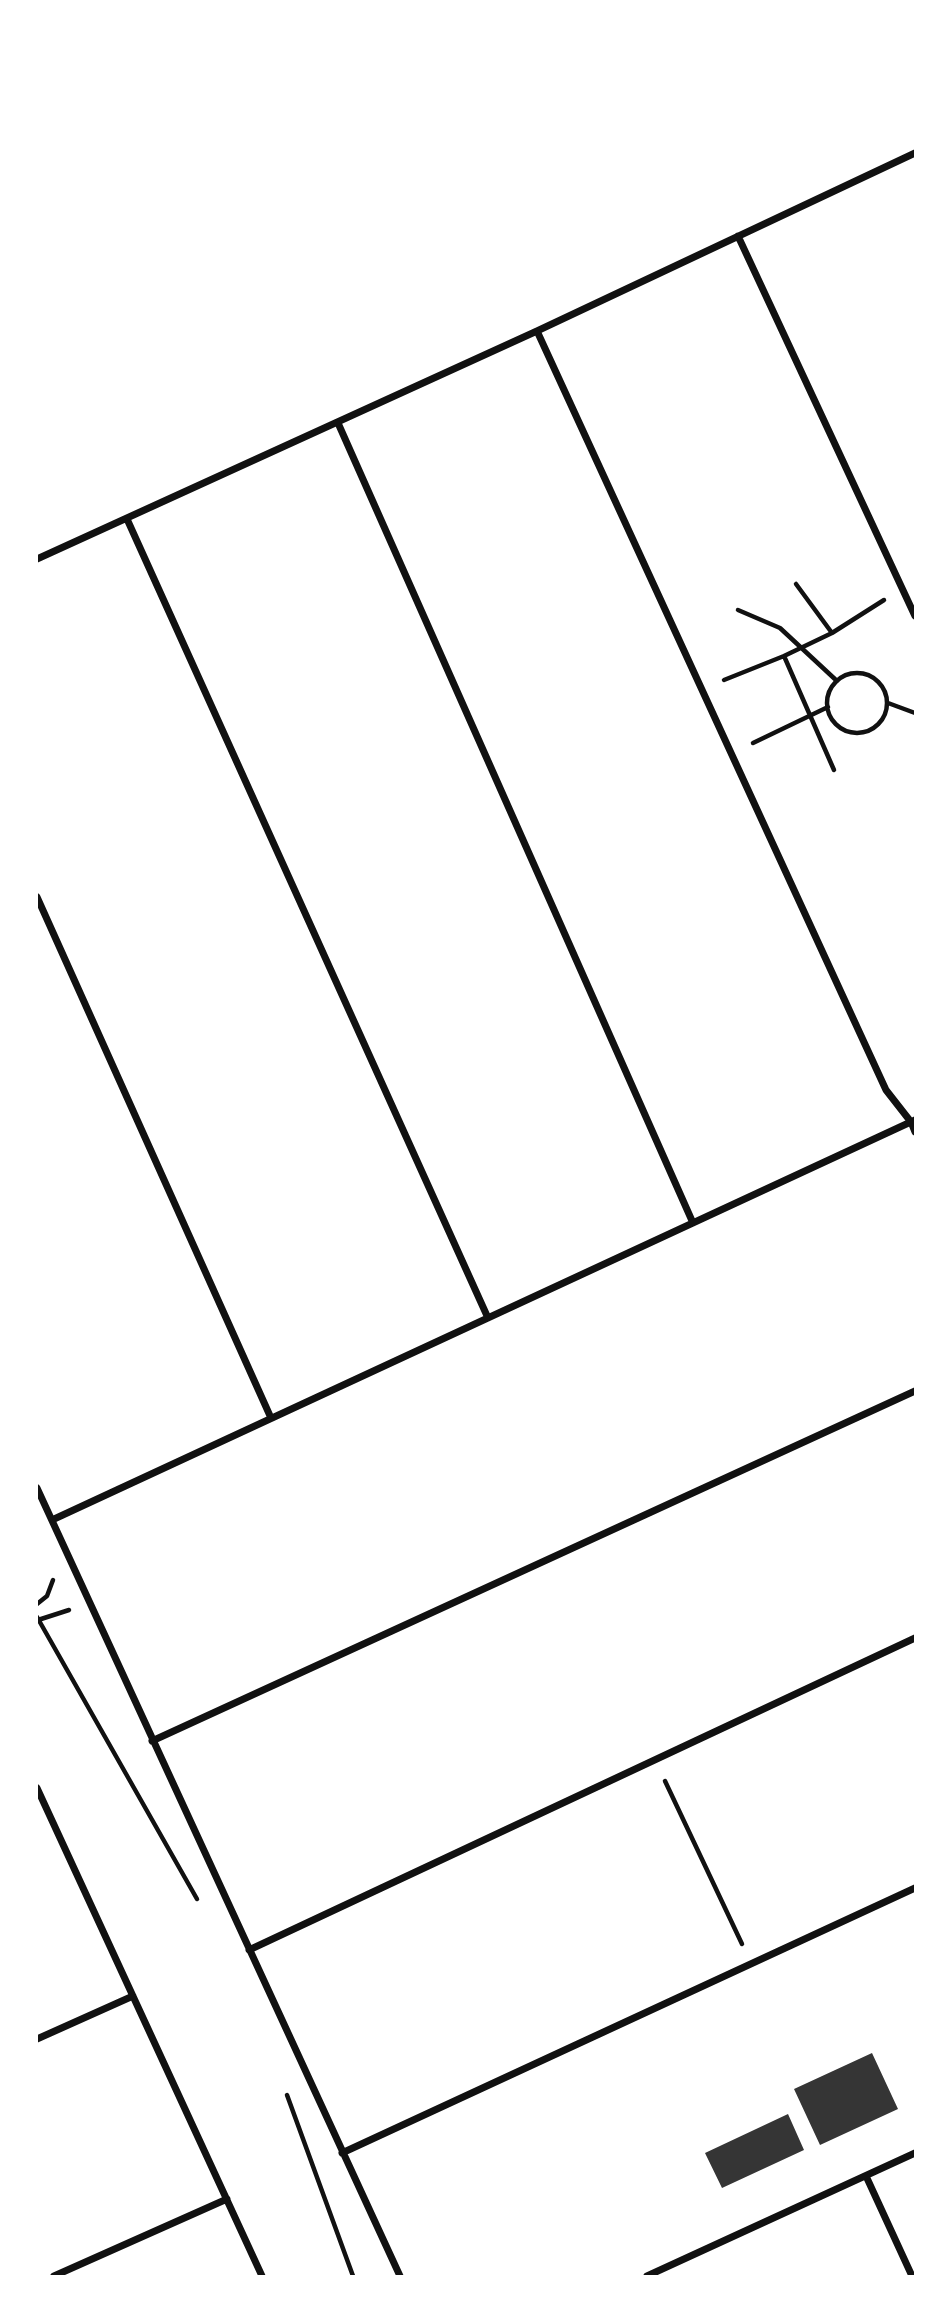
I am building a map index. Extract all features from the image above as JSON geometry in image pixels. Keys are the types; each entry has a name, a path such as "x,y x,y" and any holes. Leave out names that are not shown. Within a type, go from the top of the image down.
{"street":[{"path":"37,559 537,331 915,153"},
{"path":"738,236 915,617"},
{"path":"537,331 886,1090 913,1121 915,1132"},
{"path":"338,423 693,1223"},
{"path":"127,519 488,1318"},
{"path":"37,897 271,1418"},
{"path":"52,1520 913,1121"},
{"path":"152,1741 915,1391"},
{"path":"37,1488 400,2276"},
{"path":"249,1950 915,1638"},
{"path":"37,1790 262,2276"},
{"path":"342,2153 915,1888"},
{"path":"37,2039 133,1996"},
{"path":"647,2276 915,2153"},
{"path":"866,2176 912,2276"},
{"path":"54,2276 227,2199"},
{"path":"665,2268 669,2276"}],"path":[{"path":"796,584 832,633"},
{"path":"702,688 784,656 832,633 902,589"},
{"path":"738,610 780,628 837,681"},
{"path":"784,656 834,770"},
{"path":"854,673 874,677 881,684 888,703 881,722 873,728 854,733 836,724 828,707 831,688 837,681 844,675 854,673"},
{"path":"888,703 915,713"},
{"path":"732,753 828,707"},
{"path":"37,1604 47,1596 51,1588 51,1569"},
{"path":"89,1604 37,1619 199,1903"},
{"path":"654,1760 751,1964"},
{"path":"285,2088 353,2276"}],"building":[{"path":"872,2053 898,2109 820,2145 794,2089"},
{"path":"788,2114 804,2150 722,2188 705,2153"}]}
